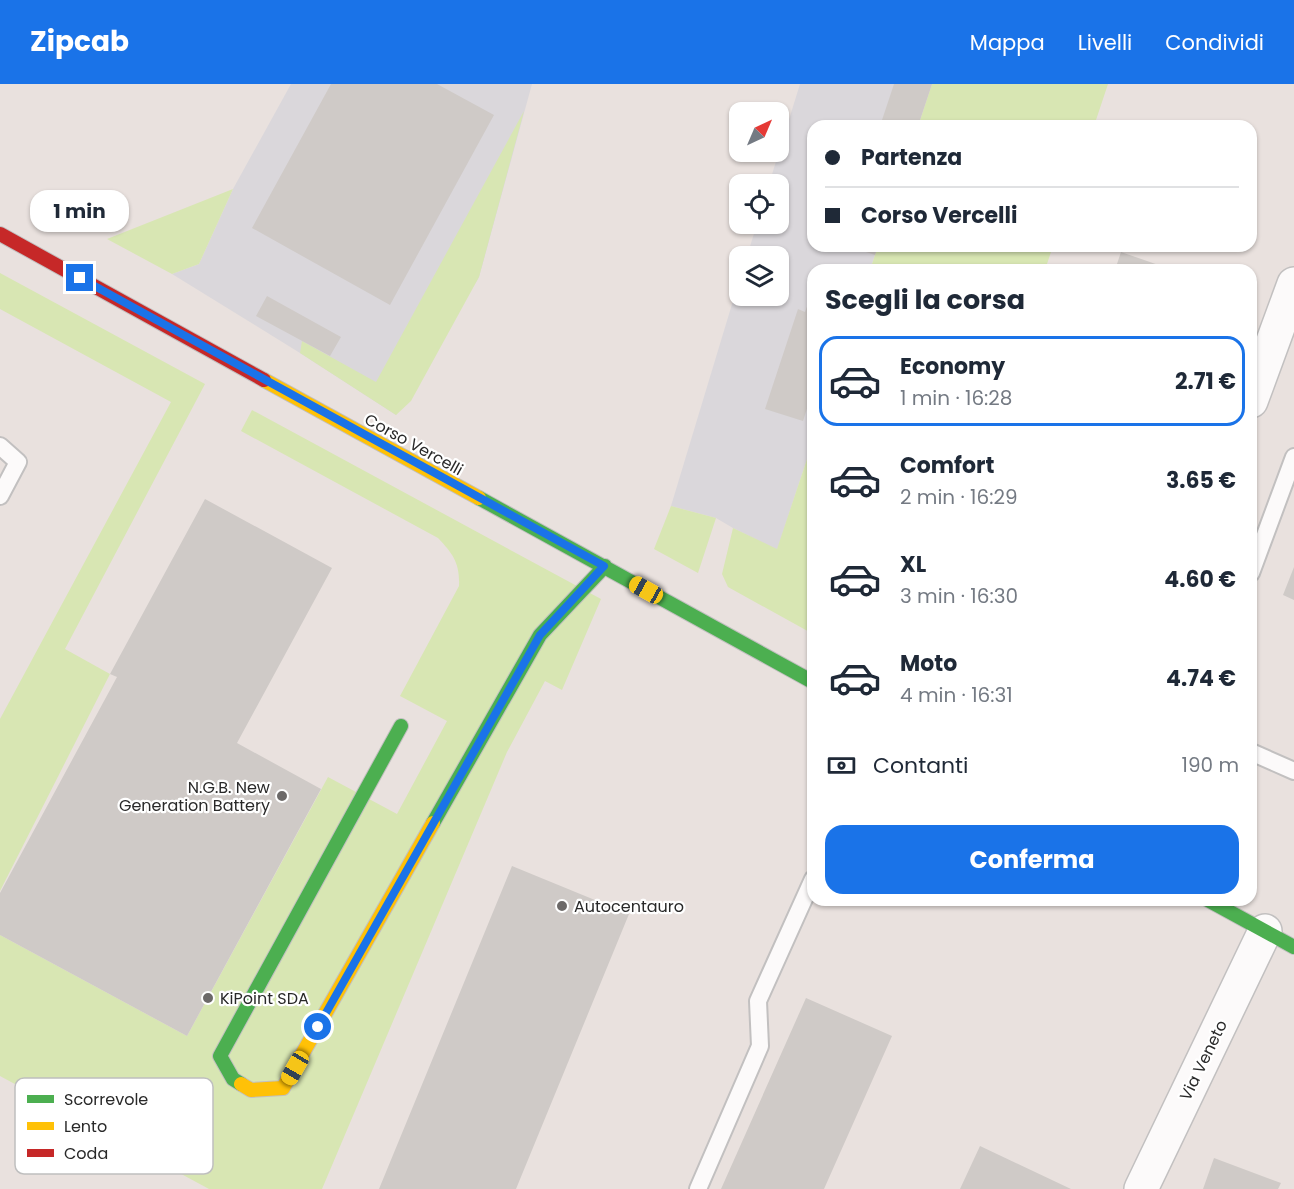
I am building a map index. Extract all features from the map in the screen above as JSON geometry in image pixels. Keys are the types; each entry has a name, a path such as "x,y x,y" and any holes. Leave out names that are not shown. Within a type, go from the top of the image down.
{"street":[{"name":"Corso Vercelli","path":"0,234 807,679"},
{"path":"1257,385 1294,284"},
{"path":"401,726 220,1056 233,1079 251,1090 283,1088 540,635 604,566"},
{"path":"1219,906 1294,947"},
{"name":"Via Veneto","path":"1141,1189 1265,932"}],"lane":[{"path":"0,446 18,462 0,496"},
{"path":"1257,557 1294,457"},
{"path":"1257,755 1294,771"},
{"path":"698,1189 760,1046 758,1001 807,892"}],"shaded area":[{"path":"291,84 532,84 479,277 396,415 172,274 199,264 233,189"},
{"path":"800,84 932,84 920,120 807,120 807,252 876,252 872,264 807,264 807,459 777,550 716,518 671,506 731,306 789,306 789,246 750,246 754,234 789,234 789,174 772,174 776,162 789,162 789,119"}],"green space":[{"path":"932,84 1108,84 1096,120 920,120"},
{"path":"524,111 479,277 411,401 396,415 300,353 302,341 376,382"},
{"path":"233,189 199,264 172,274 107,239"},
{"path":"876,252 1051,252 1047,264 872,264"},
{"path":"0,273 205,384 65,649 110,674 0,891 0,719 171,402 0,309"},
{"path":"252,410 601,599 562,690 545,681 507,752 322,1189 209,1189 181,1174 213,1174 213,1078 15,1078 15,1084 0,1076 0,935 187,1036 328,777 397,814 447,721 400,696 459,586 457,565 452,554 438,538 241,431"},
{"path":"807,459 807,631 728,587 722,574 733,528 777,549"},
{"path":"671,506 716,518 698,573 654,549"}],"building":[{"path":"331,84 437,84 494,115 390,305 252,228"},
{"path":"894,84 932,84 920,120 882,120"},
{"path":"1121,252 1156,264 1117,264"},
{"path":"267,296 341,337 330,356 256,316"},
{"path":"807,306 807,409 803,421 765,409 798,309 805,312"},
{"path":"205,499 332,568 237,743 321,789 187,1036 0,935 0,893 117,677 110,674"},
{"path":"1294,567 1294,600 1283,595"},
{"path":"512,866 629,914 516,1189 379,1189"},
{"path":"806,998 892,1036 824,1189 721,1189"},
{"path":"980,1146 1071,1189 960,1189"},
{"path":"1214,1158 1281,1183 1278,1189 1203,1189"}],"traffic: fast":[{"path":"479,498 807,679"},
{"path":"433,823 540,635 605,566"},
{"path":"241,1084 233,1079 220,1056 401,726"},
{"path":"1219,906 1294,947"}],"traffic: slow":[{"path":"264,380 479,498"},
{"path":"241,1084 251,1090 283,1088 433,823"}],"traffic: jam":[{"path":"0,234 264,380"}],"place":[{"name":"N.G.B. New Generation Battery","path":"282,796"},
{"name":"Autocentauro","path":"562,906"},
{"name":"KiPoint SDA","path":"208,998"}],"route":[{"path":"80,278 604,566 540,635 318,1027"}]}
